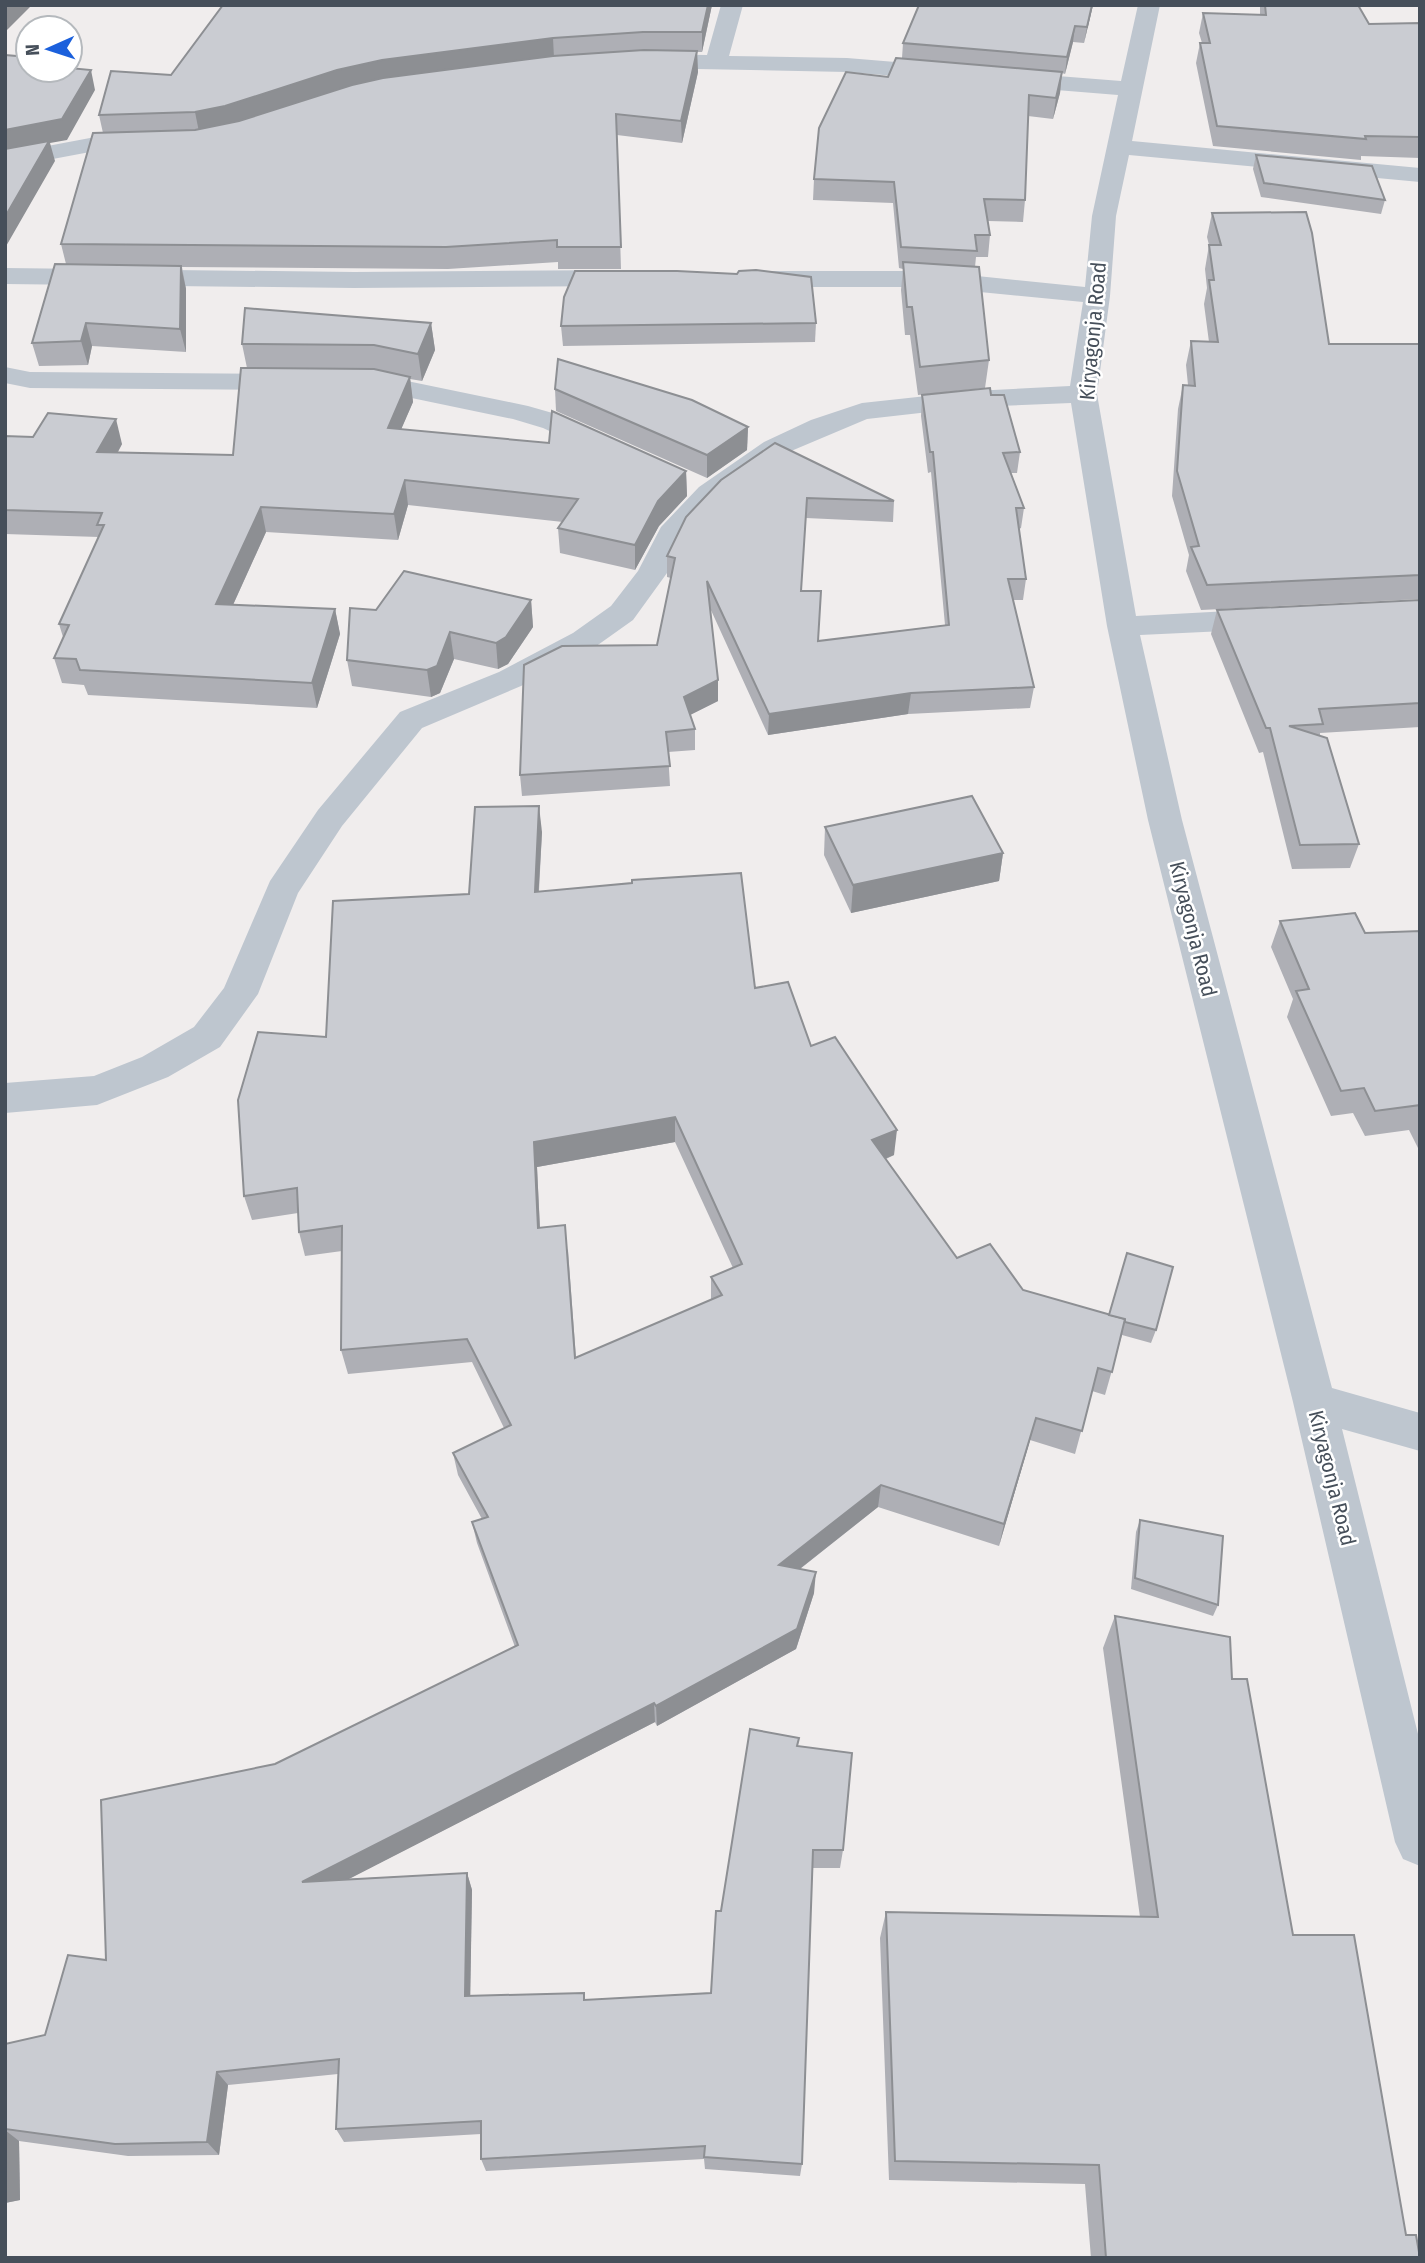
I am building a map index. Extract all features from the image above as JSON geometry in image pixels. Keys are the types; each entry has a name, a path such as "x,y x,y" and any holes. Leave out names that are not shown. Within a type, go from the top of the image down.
{"street":[{"path":"716,63 732,5"},
{"name":"Kiryagonja Road","path":"1149,5 1104,216 1097,296 1083,394 1122,626 1165,820 1314,1402 1420,1842"},
{"path":"618,63 847,65 1131,89"},
{"path":"5,160 90,145 160,144"},
{"path":"1119,147 1420,175"},
{"path":"5,276 645,278"},
{"path":"741,279 929,279 1097,296"},
{"path":"5,375 30,380 378,383 518,412 553,422 625,455"},
{"path":"5,1098 97,1090 155,1067 207,1037 240,994 282,890 330,818 391,741 411,720 510,679 584,640 622,613 652,573 697,488 821,426 862,411 973,399 1083,394"},
{"path":"1122,626 1299,618"},
{"path":"1314,1402 1420,1432"}],"building":[{"path":"223,5 708,5 702,32 643,32 553,38 382,60 337,70 225,106 195,112 99,115 111,71 171,75"},
{"path":"919,5 1092,5 1087,27 1075,26 1067,57 903,43"},
{"path":"1265,5 1358,5 1369,24 1420,23 1420,137 1365,136 1366,139 1217,126 1200,43 1210,43 1203,13 1266,15"},
{"path":"644,50 697,51 681,121 616,114 621,247 557,247 557,240 446,247 61,244 93,133 195,130 239,121 352,85 383,78 553,56"},
{"path":"5,55 14,56 14,84 83,84 62,119 5,130"},
{"path":"896,58 1062,72 1056,98 1029,95 1025,200 984,199 990,235 975,235 977,251 901,247 894,182 814,179 819,128 846,72 888,77"},
{"path":"84,69 91,70 84,82"},
{"path":"49,141 5,217 5,149"},
{"path":"1256,155 1372,166 1385,200 1264,183"},
{"path":"1306,212 1312,233 1329,344 1420,344 1420,575 1207,585 1191,547 1199,546 1177,471 1183,385 1195,386 1191,341 1218,342 1209,280 1214,280 1209,245 1221,245 1212,213"},
{"path":"903,262 979,267 989,360 920,367 912,307 907,307"},
{"path":"55,264 181,266 180,329 86,323 81,341 32,343"},
{"path":"756,270 811,277 816,323 561,326 564,297 575,271 737,274 739,271"},
{"path":"245,308 431,323 418,354 374,345 242,344"},
{"path":"558,359 692,400 748,427 707,455 555,389"},
{"path":"241,368 374,369 410,377 388,428 549,443 552,411 686,471 658,501 635,545 558,528 578,499 405,480 394,514 261,507 216,604 335,609 312,683 80,670 76,659 54,658 69,625 59,624 104,525 97,525 102,513 5,510 5,436 33,437 48,413 116,419 97,452 233,455"},
{"path":"990,388 991,395 1004,395 1020,452 1003,453 1024,508 1016,508 1026,579 1008,579 1034,687 911,693 769,714 707,581 718,680 684,697 695,729 666,732 670,766 520,775 524,665 562,646 657,645 675,558 667,556 686,517 721,480 775,443 894,501 807,498 801,591 821,591 818,641 949,625 933,452 930,452 922,395"},
{"path":"404,571 531,600 506,637 496,643 450,632 437,666 427,670 347,660 350,608 376,610"},
{"path":"1420,600 1420,703 1319,709 1323,724 1289,726 1327,738 1359,844 1300,845 1270,728 1266,728 1217,610"},
{"path":"972,796 1003,853 853,885 825,827"},
{"path":"539,806 535,892 632,883 632,880 741,873 755,988 788,982 811,1046 835,1037 897,1130 872,1140 957,1258 990,1244 1023,1290 1125,1319 1112,1372 1098,1368 1082,1431 1036,1418 1004,1524 881,1485 779,1565 816,1572 797,1629 656,1706 654,1703 302,1882 467,1873 465,1996 584,1993 584,2000 711,1993 716,1911 721,1911 750,1729 799,1738 797,1746 852,1753 843,1850 813,1850 802,2164 704,2157 705,2146 481,2159 481,2121 336,2129 339,2059 217,2072 207,2142 115,2144 5,2129 5,2044 45,2035 68,1955 106,1960 101,1800 275,1764 518,1645 472,1522 488,1517 453,1453 511,1425 467,1339 341,1350 342,1226 299,1232 297,1188 244,1196 238,1100 258,1032 326,1037 333,901 469,894 475,807","holes":["675,1117 742,1264 711,1277 722,1295 575,1358 565,1225 538,1228 534,1142"]},
{"path":"1355,913 1365,933 1420,931 1420,1105 1375,1111 1364,1088 1341,1091 1296,991 1309,989 1280,921"},
{"path":"1127,1253 1173,1267 1156,1330 1109,1315"},
{"path":"1140,1520 1223,1536 1218,1605 1135,1578"},
{"path":"1115,1616 1230,1637 1232,1679 1247,1679 1293,1935 1354,1935 1406,2235 1416,2235 1420,2258 1106,2258 1099,2165 895,2161 886,1912 1158,1917"}]}
